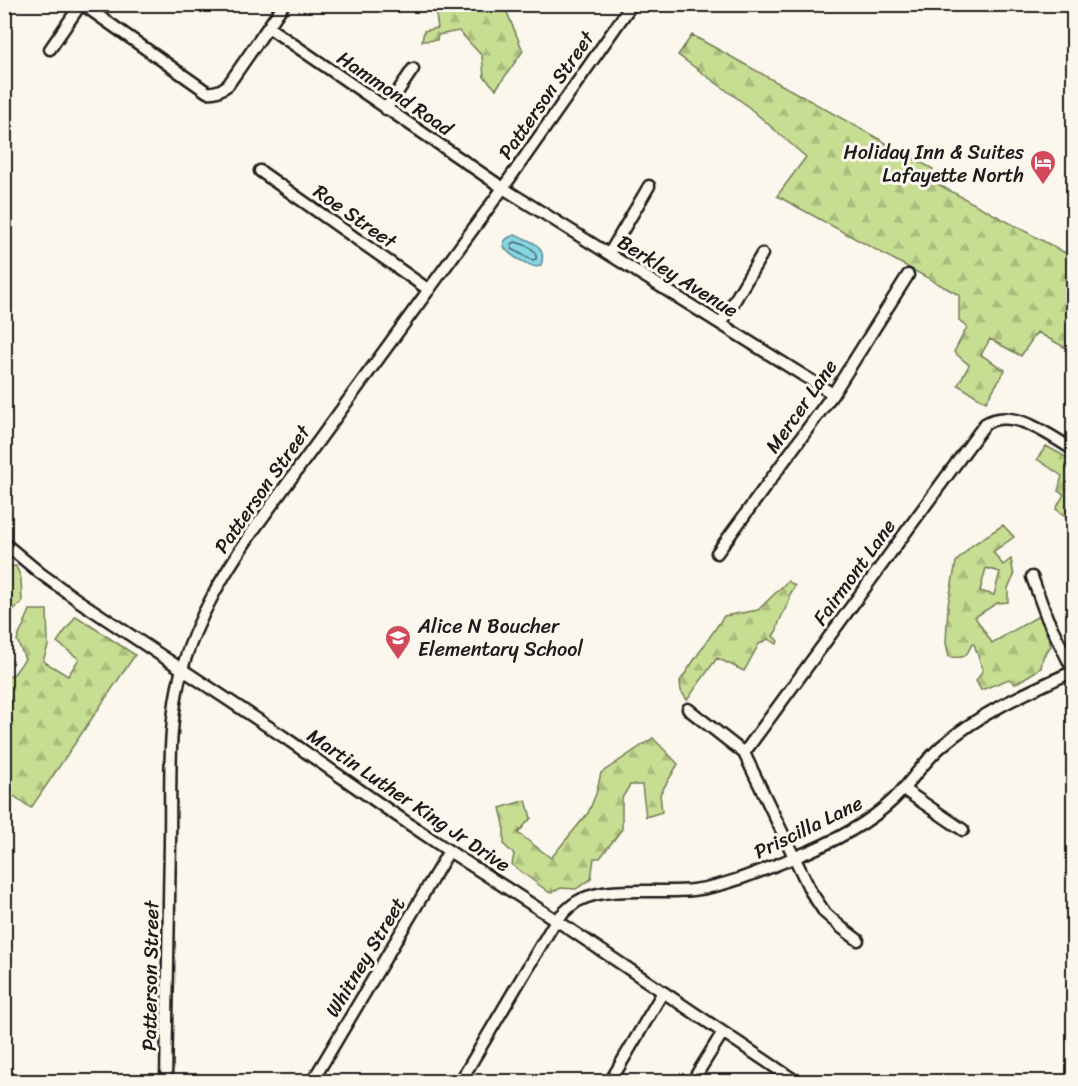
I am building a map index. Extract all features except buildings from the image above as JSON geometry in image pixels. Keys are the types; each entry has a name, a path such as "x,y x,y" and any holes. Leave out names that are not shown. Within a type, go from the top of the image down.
{"street":[{"path":"50,49 81,4 207,92 214,93 228,85 284,4"},
{"name":"Patterson Street","path":"166,1082 171,751 177,695 182,669 190,646 219,584 238,552 503,188 632,4"},
{"name":"Hammond Road","path":"268,27 503,188"},
{"path":"386,109 413,69"},
{"name":"Roe Street","path":"260,171 429,290"},
{"path":"609,254 649,186"},
{"name":"Berkley Avenue","path":"503,188 833,394"},
{"path":"721,324 762,254"},
{"name":"Mercer Lane","path":"717,554 833,394 908,275"},
{"name":"Fairmont Lane","path":"744,753 981,428 998,418 1005,417 1023,421 1074,450"},
{"name":"Martin Luther King Jr Drive","path":"4,543 40,573 449,851 797,1082"},
{"path":"1032,577 1047,618 1073,672"},
{"name":"Priscilla Lane","path":"460,1082 556,920 575,903 595,894 672,892 709,887 795,858 850,831 874,816 903,789 941,746 962,730 1018,697 1073,672"},
{"path":"688,709 744,753 811,892 825,913 858,940"},
{"path":"903,789 963,830"},
{"name":"Whitney Street","path":"312,1082 449,851"},
{"path":"610,1082 663,992"},
{"path":"692,1082 723,1032"}],"green space":[{"path":"428,5 482,5 506,10 523,51 496,89 484,77 482,56 459,31 438,35 437,40 422,41 424,31 438,28 435,9"},
{"path":"692,35 933,169 928,179 1073,257 1073,352 1037,332 1021,356 990,339 981,355 1005,370 986,402 958,385 969,365 954,352 967,327 959,320 959,295 777,196 806,157 745,104 678,55"},
{"path":"1046,446 1073,461 1073,522 1056,509 1064,494 1058,491 1062,476 1037,459"},
{"path":"1003,525 1014,537 993,552 1003,565 1011,559 1014,576 1008,588 1008,602 997,603 975,617 992,643 1040,615 1051,646 1043,657 1041,668 1015,684 1009,679 981,690 976,681 983,670 974,644 964,656 949,657 946,643 948,605 956,562 971,546","holes":["986,568 1000,572 994,595 980,591"]},
{"path":"16,566 21,578 22,602 5,617 5,567"},
{"path":"788,581 795,586 773,636 778,641 777,644 768,639 759,644 744,671 717,658 687,700 681,691 680,681 724,616 758,610"},
{"path":"30,610 47,610 48,646 43,661 68,676 79,659 57,642 76,616 135,655 31,808 4,789 5,677 14,674 25,659 17,640"},
{"path":"653,738 678,764 660,794 662,812 646,817 642,785 630,785 622,798 622,829 600,858 594,858 591,879 576,889 561,888 550,893 512,865 514,854 504,845 504,824 500,808 526,800 531,818 518,833 551,858 588,813 601,773"}],"water":[{"path":"515,235 540,248 543,258 541,265 537,267 524,262 505,249 504,244 507,239"}],"place":[{"name":"Holiday Inn & Suites Lafayette North","path":"1043,186"},
{"name":"Alice N Boucher Elementary School","path":"398,661"}]}
